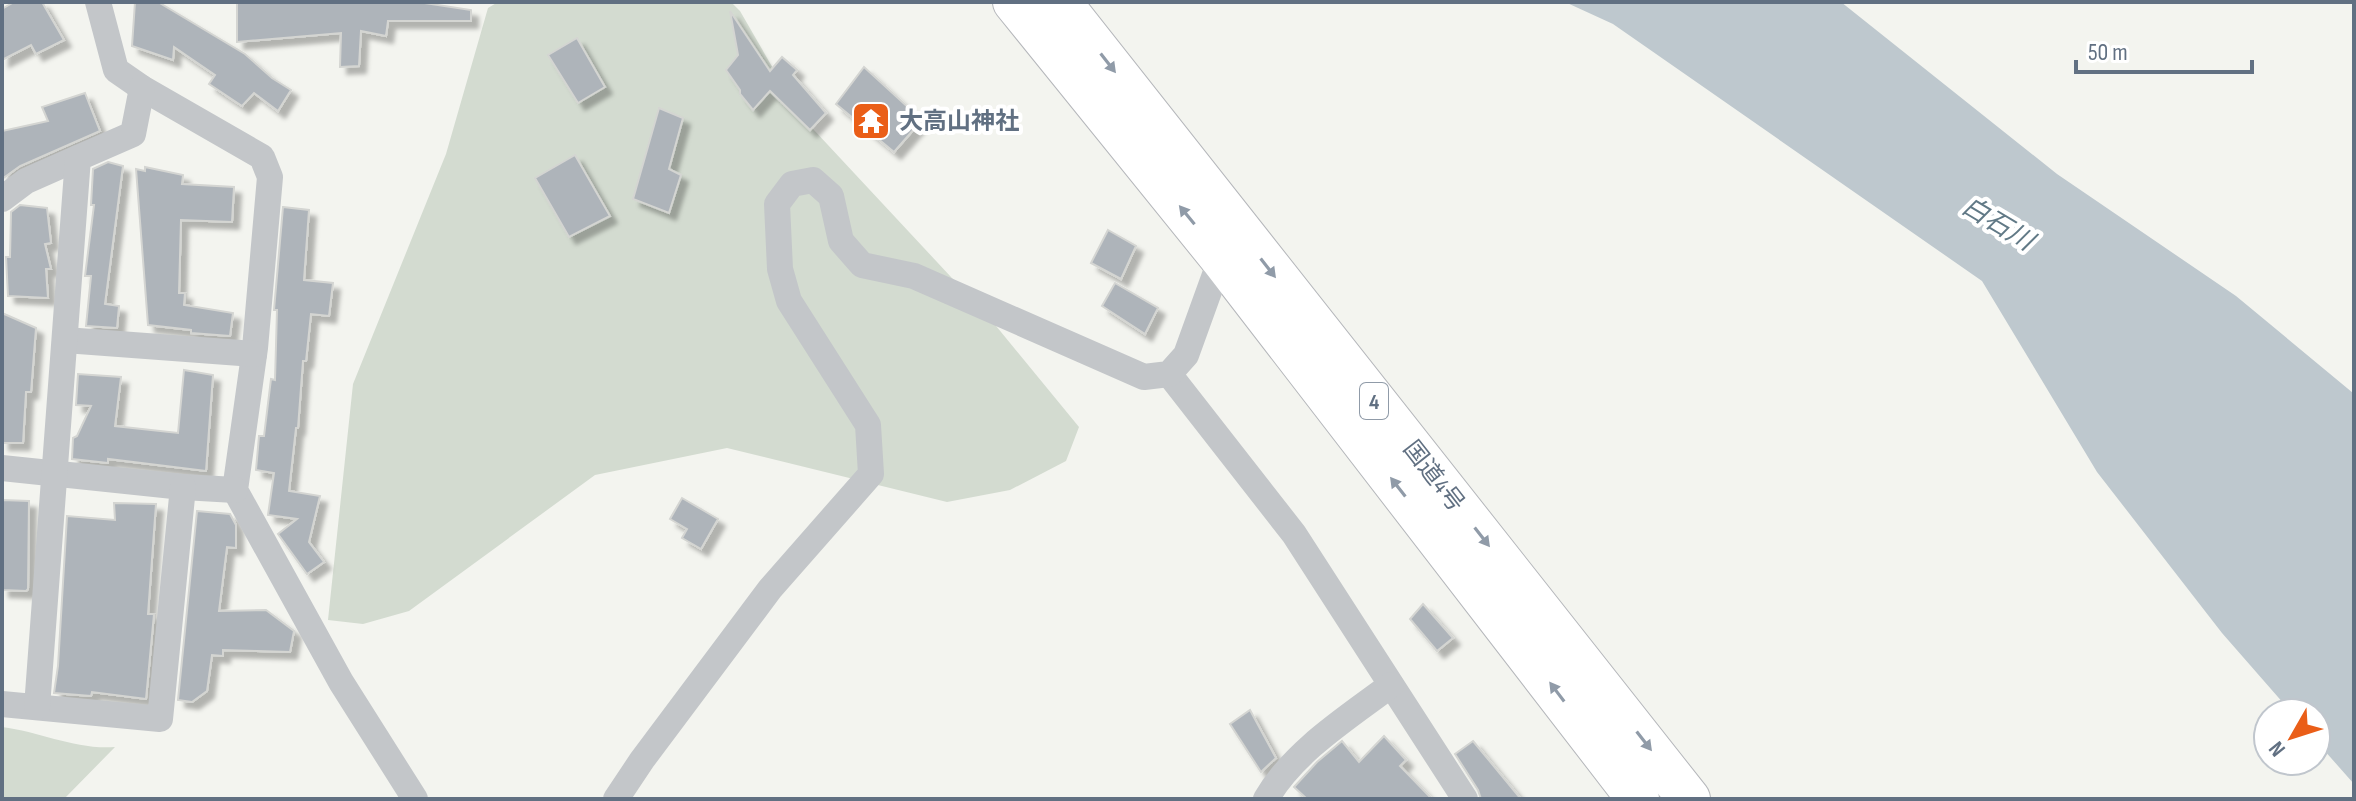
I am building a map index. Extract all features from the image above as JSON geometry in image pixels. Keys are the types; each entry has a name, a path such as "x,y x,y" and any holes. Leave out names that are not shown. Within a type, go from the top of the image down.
{"highway":[{"name":"国道4号","path":"1014,2 1221,258 1638,799"},
{"name":"国道4号","path":"1060,2 1689,799"}],"street":[{"path":"98,2 116,70 262,157 270,177 254,354 235,490 341,682 415,799"},
{"path":"2,199 26,181 133,134 142,88"},
{"path":"37,707 78,158"},
{"path":"616,799 770,589 871,474 868,425 789,301 780,269 777,204 792,184 813,180 831,196 841,241 862,265 914,276 1144,377 1169,374 1186,355 1221,258"},
{"path":"65,340 254,354"},
{"path":"1169,374 1294,534 1465,799"},
{"path":"2,468 235,490"},
{"path":"2,704 160,719 183,487"},
{"path":"1266,799 1279,777 1334,727 1391,685"}],"shaded area":[{"path":"498,2 731,2 740,11 800,115 992,321 1079,427 1066,461 1010,490 947,502 727,448 595,475 409,611 363,624 328,620 353,384 446,154 488,8"},
{"path":"2,727 86,746 115,747 64,799 2,799"}],"water":[{"name":"白石川","path":"1565,2 1841,2 2057,174 2236,296 2353,393 2354,784 2332,759 2332,697 2278,697 2222,633 2097,472 1982,281 1613,24"}],"building":[{"path":"14,2 42,2 64,40 36,54 31,45 2,60 2,9"},
{"path":"135,2 158,2 245,54 291,90 278,111 254,93 242,106 209,84 215,75 174,47 173,60 132,46"},
{"path":"237,2 418,2 471,10 471,21 388,21 386,36 361,31 359,66 340,67 341,33 237,42"},
{"path":"730,11 770,71 782,57 797,70 793,75 826,113 810,130 770,91 753,110 740,94 726,70 738,55"},
{"path":"577,38 605,87 578,103 548,55"},
{"path":"864,67 922,120 894,152 836,104"},
{"path":"85,93 100,131 20,166 2,179 2,131 48,121 42,107"},
{"path":"659,108 683,118 669,169 681,175 669,213 633,199"},
{"path":"575,155 610,216 569,237 535,178"},
{"path":"108,162 123,166 105,304 119,306 117,328 86,326 91,276 85,276 94,205 91,205 93,169"},
{"path":"145,167 183,175 182,184 234,187 232,222 181,220 179,293 185,293 184,305 233,313 230,336 148,325 136,169 145,171"},
{"path":"20,205 47,208 51,243 45,244 51,269 46,269 48,298 8,296 6,257 10,257 11,212"},
{"path":"283,207 309,210 304,280 333,283 329,316 311,314 289,491 320,496 309,542 324,562 307,574 278,534 297,519 268,515 274,473 256,470 259,436 264,436 271,379 275,380 277,310 274,310"},
{"path":"1108,230 1136,246 1121,279 1091,263"},
{"path":"1115,283 1158,308 1145,334 1102,306"},
{"path":"2,313 36,328 31,392 26,392 23,443 2,443"},
{"path":"184,370 213,375 206,471 108,459 108,463 72,459 73,438 77,436 91,406 76,405 78,374 121,377 115,426 178,433"},
{"path":"682,498 718,519 701,549 682,538 687,529 670,519"},
{"path":"2,500 29,501 26,591 2,590"},
{"path":"114,503 156,504 148,614 154,614 146,699 92,692 91,696 54,693 67,516 115,520"},
{"path":"197,511 230,514 236,525 236,548 227,547 219,611 266,610 294,631 290,652 223,650 223,656 212,655 207,691 192,702 178,700"},
{"path":"1423,604 1453,638 1437,651 1410,619"},
{"path":"1250,710 1276,758 1261,772 1230,724"},
{"path":"1384,736 1406,760 1400,766 1432,799 1307,799 1294,787 1342,741 1359,762"},
{"path":"1473,741 1521,799 1481,799 1455,754"}],"place":[{"name":"大高山神社","path":"871,121"}]}
